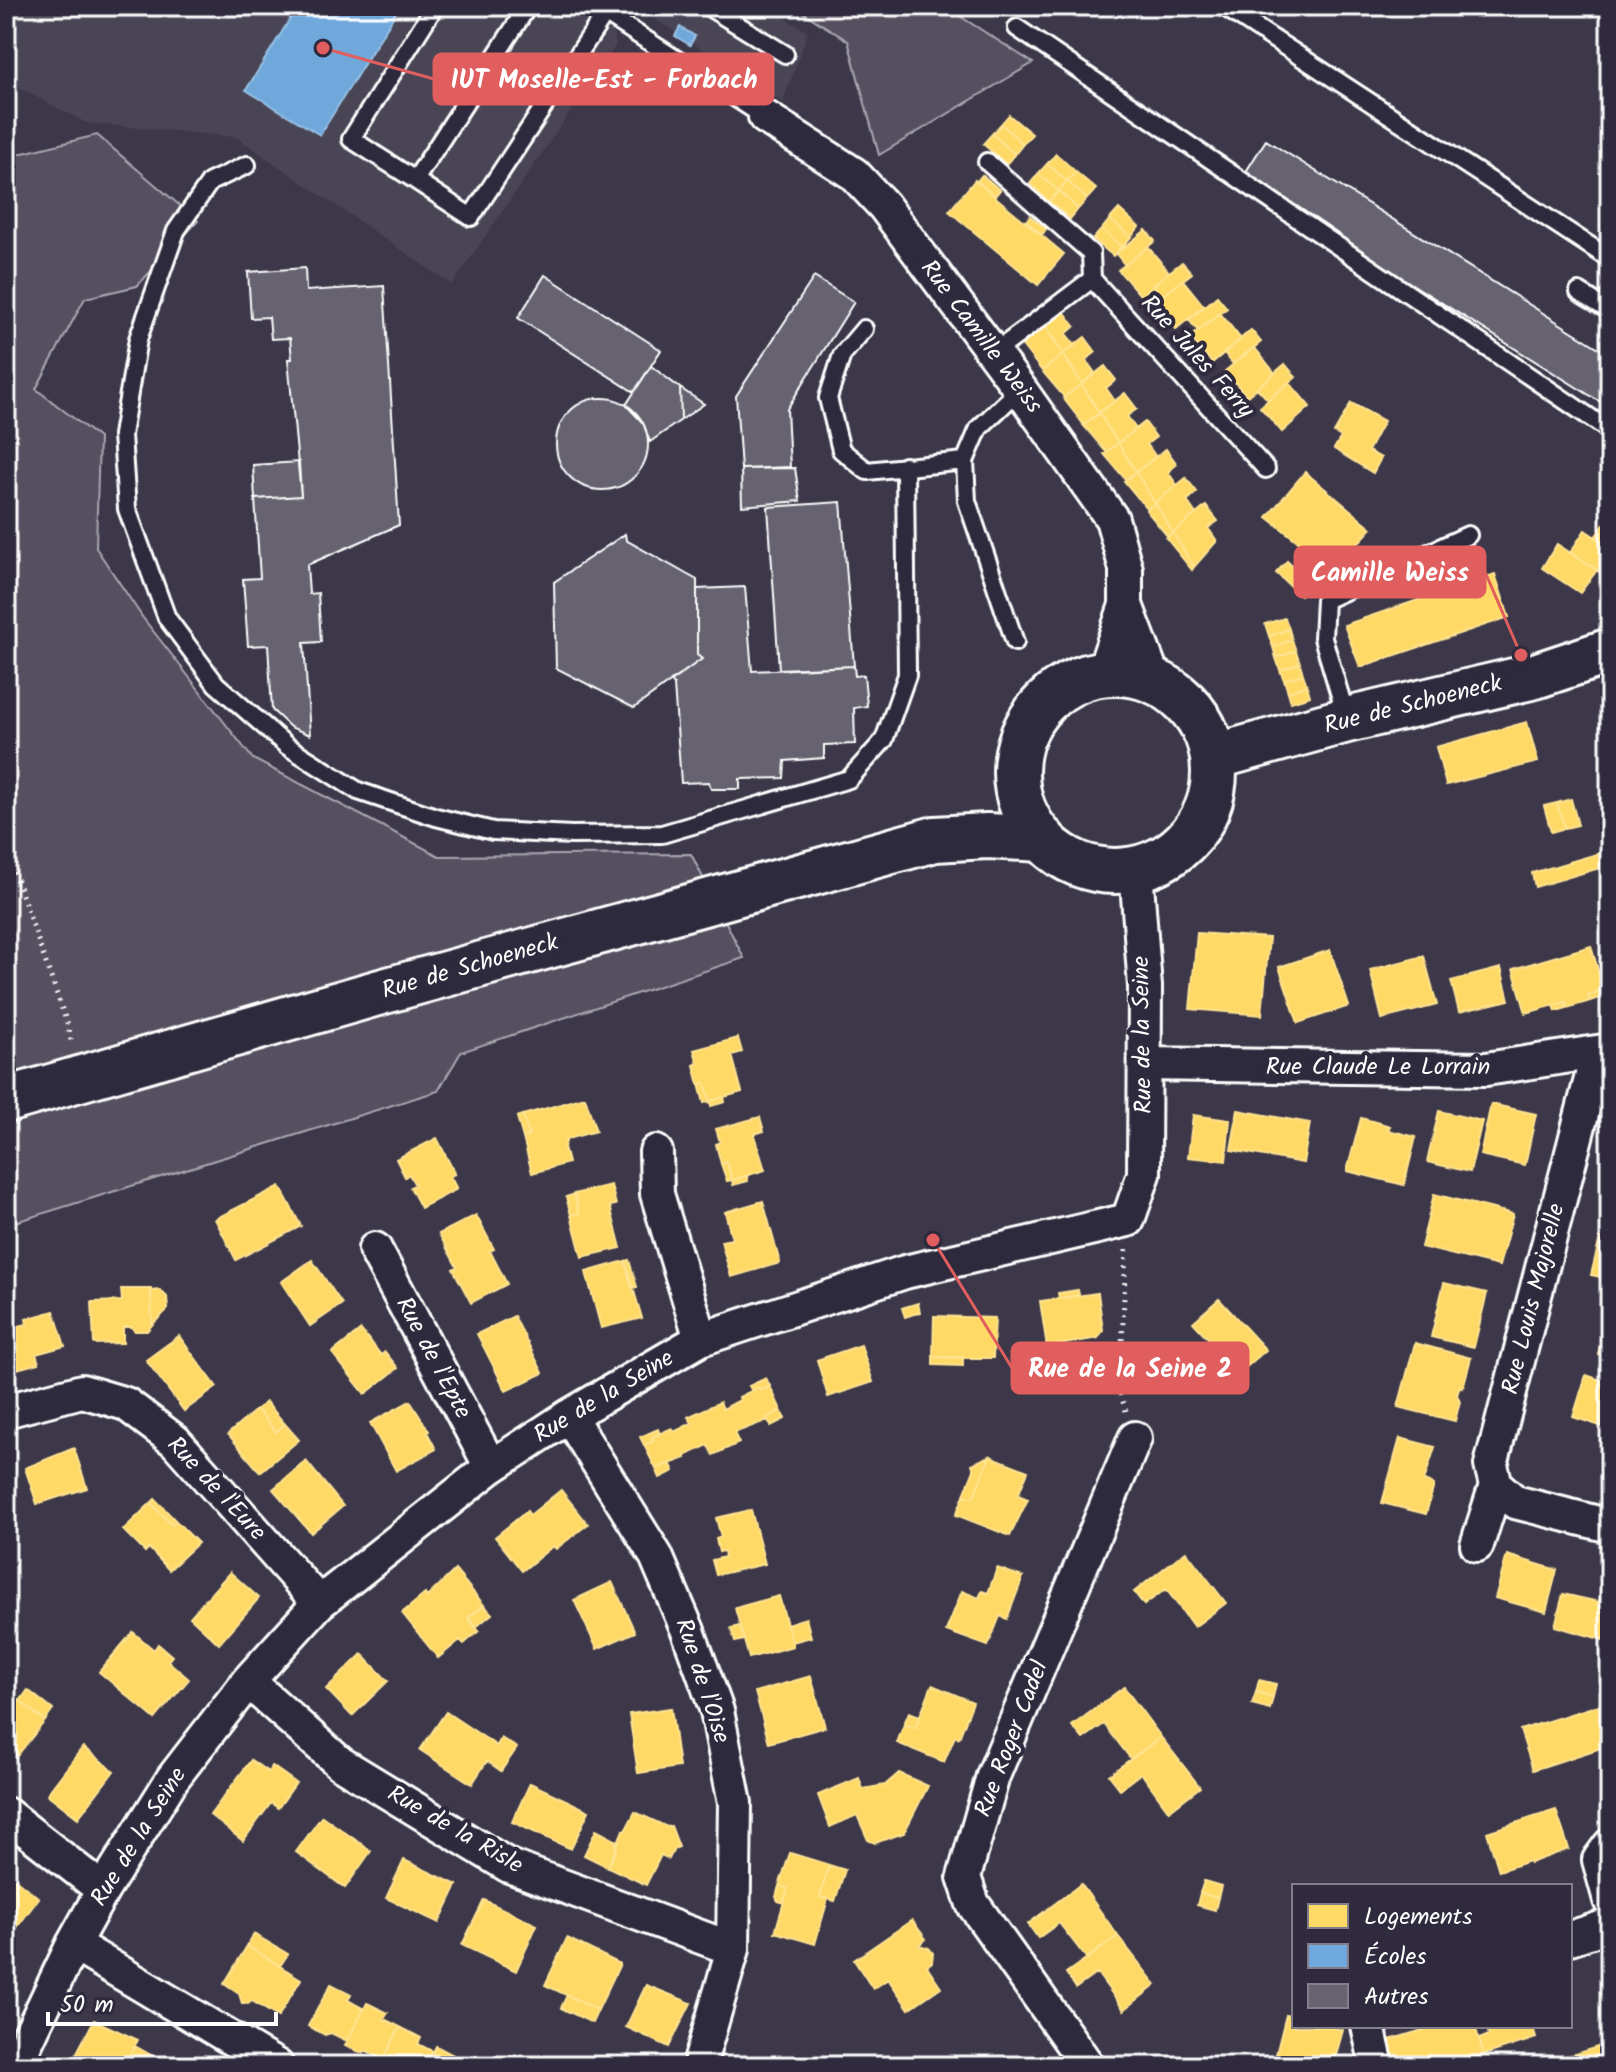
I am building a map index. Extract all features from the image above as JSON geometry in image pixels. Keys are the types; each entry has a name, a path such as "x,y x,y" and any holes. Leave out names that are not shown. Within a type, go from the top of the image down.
{"main road":[{"name":"Rue de Schoeneck","path":"1214,757 1347,720 1535,676 1610,651"},
{"path":"1120,672 1156,684 1169,688 1190,706 1208,736 1217,780 1209,807 1180,848 1136,870 1093,870 1051,850 1022,809 1014,770 1019,741 1036,710 1071,682 1103,673 1120,672"},
{"name":"Rue de Schoeneck","path":"935,839 985,804 1014,770"},
{"name":"Rue de Schoeneck","path":"6,1100 377,993 935,839 987,836 1043,839"}],"street":[{"name":"Rue Camille Weiss","path":"765,117 854,174 884,206 1112,519 1126,569 1126,605 1103,673"},
{"name":"Rue Camille Weiss","path":"1126,605 1156,684"},
{"name":"Rue de la Seine","path":"15,2066 73,1944 103,1890 173,1778 248,1681 319,1603 491,1467 569,1416 701,1339 905,1272 1128,1220 1144,1174 1145,987 1136,870"},
{"name":"Rue Claude Le Lorrain","path":"1145,1064 1486,1069 1604,1051"},
{"name":"Rue Louis Majorelle","path":"1477,1545 1496,1485 1491,1465 1604,1051"},
{"path":"656,1152 657,1194 701,1339"},
{"name":"Rue de l'Epte","path":"375,1249 491,1467"},
{"name":"Rue de l'Eure","path":"6,1411 82,1391 126,1404 175,1441 319,1603"},
{"name":"Rue de l'Oise","path":"569,1416 656,1556 717,1711 735,1803 733,1949 699,2066"},
{"name":"Rue Roger Cadel","path":"1088,2066 973,1904 964,1877 993,1776 1135,1438"},
{"path":"1496,1485 1515,1502 1610,1526"},
{"name":"Rue de la Risle","path":"248,1681 340,1763 509,1866 733,1949"},
{"path":"6,1814 103,1890"},
{"path":"1610,1845 1599,1860 1610,1900"},
{"path":"1572,1937 1610,1925"},
{"path":"73,1944 277,2066"},
{"path":"1368,2028 1377,2066"}],"lane":[{"path":"435,6 351,139 471,217 603,8 765,117"},
{"path":"415,180 528,6"},
{"path":"707,6 785,54"},
{"path":"1223,6 1610,259"},
{"path":"1017,28 1610,431"},
{"name":"Rue Jules Ferry","path":"987,162 1091,253 1092,279 1266,469"},
{"path":"247,165 210,182 176,231 138,339 122,435 127,509 167,618 216,684 287,746 358,791 436,817 493,831 572,835 662,834 849,779 884,740 907,675 905,466"},
{"path":"994,353 1092,279"},
{"path":"1579,292 1610,311"},
{"path":"864,329 842,355 828,398 841,450 867,471 965,461"},
{"path":"1015,642 967,501 965,461 979,428 1020,389"},
{"path":"1347,720 1323,638 1325,600 1468,535"}],"path":[{"path":"6,849 68,1026 79,1080"},
{"path":"1128,1220 1120,1393 1135,1438"}],"shaded area":[{"path":"6,6 611,6 608,13 616,45 452,285 236,137 86,123 6,81"},
{"path":"635,6 765,6 808,32 783,102"},
{"path":"793,6 944,6 1033,63 879,155 848,41"},
{"path":"97,135 198,221 137,286 85,298 36,389 99,438 96,548 143,618 253,759 439,856 691,854 744,958 461,1052 438,1091 6,1225 6,157"}],"building: Logements":[{"path":"1009,115 1032,134 1023,144 1001,124"},
{"path":"1001,124 1023,144 1015,154 992,134"},
{"path":"992,134 1015,154 1006,164 983,144"},
{"path":"1056,154 1076,172 1067,181 1047,164"},
{"path":"1047,164 1067,181 1059,191 1038,174"},
{"path":"1076,172 1096,189 1087,199 1067,181"},
{"path":"1038,174 1059,191 1049,201 1030,184"},
{"path":"982,175 1000,190 995,196 977,181"},
{"path":"975,180 1064,254 1038,285 949,211"},
{"path":"1067,181 1087,199 1078,209 1059,191"},
{"path":"1059,191 1078,209 1070,219 1049,201"},
{"path":"1119,209 1139,227 1131,237 1110,219"},
{"path":"1030,216 1046,229 1042,235 1026,221"},
{"path":"1110,219 1131,237 1122,247 1102,229"},
{"path":"1102,229 1122,247 1113,256 1093,239"},
{"path":"1146,230 1155,241 1125,265 1116,254"},
{"path":"1148,247 1169,272 1141,296 1118,270"},
{"path":"1182,262 1192,273 1162,296 1153,285"},
{"path":"1183,280 1204,306 1176,329 1154,303"},
{"path":"1217,296 1227,308 1198,331 1189,320"},
{"path":"1063,310 1075,326 1066,334 1075,345 1063,354 1045,325"},
{"path":"1220,313 1241,339 1212,363 1190,337"},
{"path":"1045,325 1063,355 1042,371 1021,344"},
{"path":"1251,330 1261,342 1233,364 1224,353"},
{"path":"1085,337 1096,352 1086,360 1095,373 1082,384 1063,354"},
{"path":"1254,347 1275,373 1247,396 1225,371"},
{"path":"1063,355 1082,384 1064,397 1042,371"},
{"path":"1285,364 1296,377 1268,400 1257,388"},
{"path":"1105,366 1116,380 1106,388 1115,401 1099,413 1082,384"},
{"path":"1289,382 1310,407 1282,432 1260,407"},
{"path":"1082,384 1099,413 1084,425 1063,398"},
{"path":"1125,393 1137,409 1127,416 1136,429 1118,443 1099,413"},
{"path":"1351,403 1384,421 1368,451 1381,458 1373,473 1334,449 1341,437 1334,433"},
{"path":"1099,413 1118,443 1106,452 1083,425"},
{"path":"1145,422 1156,437 1147,444 1156,457 1136,472 1118,443"},
{"path":"1118,443 1136,472 1126,480 1104,454"},
{"path":"1166,449 1177,464 1168,472 1177,485 1155,503 1136,472"},
{"path":"1136,472 1155,503 1147,509 1124,481"},
{"path":"1305,472 1372,528 1334,570 1267,517"},
{"path":"1186,478 1197,492 1187,501 1196,514 1173,533 1155,503"},
{"path":"1155,503 1173,533 1168,537 1146,510"},
{"path":"1206,506 1218,521 1208,528 1217,541 1194,567 1173,533"},
{"path":"1610,516 1610,547 1595,537"},
{"path":"1585,530 1610,547 1609,578 1570,553"},
{"path":"1173,533 1194,567 1192,570 1166,538"},
{"path":"1557,544 1597,570 1580,593 1542,568"},
{"path":"1287,561 1301,574 1290,586 1276,573"},
{"path":"1301,574 1310,582 1300,595 1290,586"},
{"path":"1495,574 1509,617 1360,667 1344,625"},
{"path":"1285,618 1289,629 1269,636 1265,624"},
{"path":"1289,629 1292,640 1273,647 1269,636"},
{"path":"1292,640 1296,651 1276,658 1273,647"},
{"path":"1296,651 1300,663 1280,670 1276,658"},
{"path":"1300,663 1303,674 1284,680 1280,670"},
{"path":"1303,674 1307,685 1288,692 1284,680"},
{"path":"1307,685 1310,696 1291,702 1288,692"},
{"path":"1527,722 1538,762 1446,785 1436,747"},
{"path":"1571,799 1578,825 1565,828 1557,803"},
{"path":"1557,803 1565,828 1551,832 1544,806"},
{"path":"1610,850 1610,865 1535,887 1532,873"},
{"path":"1197,933 1269,938 1262,1015 1190,1009"},
{"path":"1591,946 1604,990 1588,995 1590,1001 1567,1008 1566,1002 1526,1013 1513,969"},
{"path":"1330,950 1349,1006 1298,1023 1279,967"},
{"path":"1424,956 1437,1005 1382,1019 1370,970"},
{"path":"1501,968 1509,1000 1459,1012 1451,981"},
{"path":"1604,990 1606,996 1590,1001 1588,995"},
{"path":"1566,1002 1567,1008 1556,1011 1554,1005"},
{"path":"738,1038 742,1052 732,1055 742,1092 710,1101 705,1083 699,1084 694,1050"},
{"path":"705,1083 710,1101 704,1103 699,1084"},
{"path":"585,1097 596,1131 567,1139 564,1147 568,1163 532,1173 523,1138 529,1136 523,1115"},
{"path":"724,1097 725,1102 711,1106 710,1101"},
{"path":"1491,1104 1536,1114 1525,1165 1480,1155"},
{"path":"1238,1110 1310,1123 1303,1163 1231,1150"},
{"path":"1439,1111 1482,1121 1470,1172 1427,1162"},
{"path":"523,1115 529,1136 523,1138 517,1117"},
{"path":"1193,1115 1230,1120 1226,1161 1188,1157"},
{"path":"760,1117 764,1131 754,1134 765,1170 732,1180 727,1162 721,1164 716,1129"},
{"path":"1361,1118 1390,1126 1388,1130 1416,1137 1404,1185 1347,1171"},
{"path":"437,1138 455,1174 450,1176 457,1189 421,1208 410,1187 415,1185 409,1174 405,1177 396,1159"},
{"path":"727,1162 732,1180 727,1181 721,1164"},
{"path":"747,1176 748,1181 733,1185 732,1180"},
{"path":"611,1185 616,1205 610,1206 621,1248 582,1257 571,1215 579,1213 574,1194"},
{"path":"280,1186 301,1226 236,1260 215,1219"},
{"path":"575,1194 579,1213 571,1215 566,1197"},
{"path":"1434,1194 1513,1214 1499,1266 1421,1247"},
{"path":"763,1201 780,1263 731,1277 721,1241 732,1239 725,1212"},
{"path":"476,1215 494,1249 490,1251 507,1284 471,1303 453,1269 457,1267 439,1234"},
{"path":"1600,1238 1610,1241 1610,1279 1591,1275"},
{"path":"312,1260 342,1304 310,1326 281,1282"},
{"path":"629,1260 637,1287 632,1288 625,1261"},
{"path":"625,1261 642,1318 601,1328 586,1272"},
{"path":"1444,1283 1487,1293 1474,1347 1431,1337"},
{"path":"121,1289 151,1289 152,1325 147,1331 123,1327 123,1343 94,1344 92,1302 122,1301"},
{"path":"160,1290 167,1297 168,1309 152,1325 151,1291"},
{"path":"1078,1290 1079,1295 1059,1298 1058,1293"},
{"path":"1098,1293 1103,1330 1098,1338 1047,1347 1040,1301"},
{"path":"1219,1299 1266,1350 1236,1376 1216,1354 1219,1350 1193,1322"},
{"path":"918,1303 920,1312 905,1317 902,1308"},
{"path":"54,1311 65,1346 36,1354 39,1363 6,1372 6,1329 27,1324 26,1319"},
{"path":"514,1316 543,1373 506,1391 477,1334"},
{"path":"934,1316 995,1318 993,1358 933,1357"},
{"path":"1606,1321 1610,1322 1610,1357 1598,1354"},
{"path":"361,1330 381,1355 385,1352 398,1368 365,1394 332,1353"},
{"path":"179,1336 217,1387 184,1411 146,1360"},
{"path":"1415,1343 1471,1358 1463,1388 1460,1386 1457,1395 1460,1401 1455,1421 1398,1407"},
{"path":"861,1345 873,1382 828,1397 817,1360"},
{"path":"933,1357 963,1357 963,1366 933,1365"},
{"path":"1586,1375 1610,1383 1610,1429 1573,1417"},
{"path":"766,1378 770,1386 761,1391 759,1387 752,1391 749,1386"},
{"path":"770,1386 781,1410 768,1420 734,1433 739,1443 713,1455 708,1445 686,1458 656,1469 644,1445 654,1441 652,1437 672,1428 674,1432 692,1423 688,1417 720,1402 723,1409 759,1387 761,1391"},
{"path":"410,1401 429,1431 436,1449 396,1471 370,1423"},
{"path":"266,1402 285,1424 276,1432 257,1409"},
{"path":"257,1409 276,1432 285,1424 299,1440 260,1472 228,1434"},
{"path":"781,1410 785,1419 771,1426 767,1418"},
{"path":"658,1429 660,1434 652,1437 654,1441 644,1445 640,1437"},
{"path":"1400,1438 1435,1447 1424,1481 1434,1485 1426,1514 1382,1503"},
{"path":"74,1448 87,1488 37,1504 25,1468"},
{"path":"990,1456 973,1498 964,1495 974,1470 972,1464"},
{"path":"990,1456 1028,1471 1018,1495 1028,1499 1010,1536 956,1515 964,1495 973,1498"},
{"path":"306,1461 343,1506 311,1533 273,1489"},
{"path":"670,1463 674,1471 660,1478 656,1469"},
{"path":"561,1490 588,1524 522,1571 495,1537 527,1511 530,1515"},
{"path":"155,1499 176,1521 172,1525 151,1503"},
{"path":"151,1503 172,1525 176,1521 198,1543 169,1570 149,1548 145,1552 123,1530"},
{"path":"751,1510 765,1564 716,1575 712,1560 725,1557 724,1551 719,1552 716,1539 721,1537 716,1518"},
{"path":"10,1513 15,1527 6,1530 6,1514"},
{"path":"1186,1551 1226,1603 1194,1627 1166,1589 1144,1605 1134,1592"},
{"path":"1507,1555 1557,1570 1546,1612 1495,1598"},
{"path":"997,1568 1023,1577 1007,1619 1000,1616 988,1646 946,1631 962,1591 979,1598 982,1591 988,1593"},
{"path":"455,1570 484,1605 468,1618 479,1631 464,1644 460,1640 438,1658 402,1613 425,1594 427,1597"},
{"path":"230,1572 259,1598 219,1644 190,1617"},
{"path":"612,1582 635,1632 597,1649 574,1600"},
{"path":"1563,1594 1599,1602 1601,1595 1610,1597 1610,1642 1555,1626"},
{"path":"779,1596 793,1646 749,1658 735,1608"},
{"path":"484,1605 492,1614 476,1627 468,1618"},
{"path":"806,1618 811,1637 792,1642 787,1624"},
{"path":"740,1626 744,1640 735,1642 731,1628"},
{"path":"133,1632 154,1650 158,1644 172,1656 168,1661 189,1679 155,1719 99,1672"},
{"path":"362,1654 388,1681 352,1716 326,1689"},
{"path":"811,1676 825,1727 769,1743 755,1692"},
{"path":"1259,1680 1276,1684 1273,1697 1256,1692"},
{"path":"932,1685 973,1702 959,1738 955,1736 944,1762 897,1743 904,1724 915,1728"},
{"path":"1124,1687 1161,1737 1131,1759 1104,1724 1083,1739 1072,1726"},
{"path":"6,1690 45,1721 17,1756 6,1748"},
{"path":"28,1690 53,1710 45,1721 20,1701"},
{"path":"1256,1692 1273,1697 1270,1709 1252,1704"},
{"path":"1608,1702 1610,1745 1533,1770 1520,1730"},
{"path":"671,1708 679,1767 638,1773 629,1714"},
{"path":"446,1712 497,1746 501,1738 517,1748 501,1771 487,1761 472,1784 420,1750"},
{"path":"909,1712 920,1716 915,1728 904,1724"},
{"path":"1161,1737 1200,1787 1169,1811 1141,1773 1120,1789 1109,1775"},
{"path":"83,1747 114,1771 78,1818 47,1794"},
{"path":"251,1760 268,1772 272,1766 296,1783 278,1808 271,1803 243,1841 210,1815"},
{"path":"899,1773 928,1786 904,1833 875,1843 868,1840 857,1815 830,1827 818,1795 859,1778 863,1789 885,1785"},
{"path":"530,1783 589,1811 571,1849 512,1822"},
{"path":"1556,1810 1569,1849 1499,1871 1487,1832"},
{"path":"635,1812 671,1826 679,1847 674,1849 669,1859 661,1855 646,1885 608,1867 623,1830"},
{"path":"322,1816 371,1851 345,1888 296,1852"},
{"path":"596,1830 617,1841 608,1867 584,1855"},
{"path":"790,1853 829,1865 820,1897 828,1899 815,1944 775,1932 788,1888 779,1886"},
{"path":"404,1860 457,1885 439,1923 386,1898"},
{"path":"829,1865 845,1870 835,1901 820,1897"},
{"path":"6,1872 39,1898 15,1930 6,1923"},
{"path":"1204,1881 1221,1886 1218,1898 1200,1893"},
{"path":"1081,1884 1118,1936 1087,1959 1059,1923 1038,1938 1028,1924"},
{"path":"779,1886 788,1888 784,1903 776,1897"},
{"path":"1200,1893 1218,1898 1215,1910 1197,1905"},
{"path":"484,1900 537,1925 516,1971 462,1945"},
{"path":"912,1920 926,1939 919,1945 933,1953 932,1962 927,1966 941,1987 909,2009 888,1979 873,1989 854,1960"},
{"path":"254,1934 288,1954 280,1966 247,1946"},
{"path":"1118,1936 1156,1985 1124,2010 1097,1973 1076,1988 1066,1973"},
{"path":"567,1938 620,1964 598,2010 545,1985"},
{"path":"247,1946 301,1979 278,2017 252,2001 242,2003 239,1994 224,1984"},
{"path":"331,1984 351,1994 348,2000 364,2009 347,2041 308,2026"},
{"path":"646,1985 691,2003 669,2047 626,2027"},
{"path":"567,1995 598,2010 592,2023 561,2008"},
{"path":"367,2003 388,2013 384,2019 400,2027 383,2060 367,2051 361,2053 345,2045"},
{"path":"1286,2015 1292,2016 1292,2028 1343,2030 1333,2066 1273,2066"},
{"path":"94,2020 138,2040 123,2066 93,2066 75,2056"},
{"path":"400,2027 421,2038 418,2044 434,2052 426,2066 380,2066"},
{"path":"1429,2028 1476,2028 1484,2055 1448,2066 1391,2066 1383,2042"},
{"path":"1487,2028 1534,2028 1536,2038 1484,2055 1479,2039 1489,2035"},
{"path":"1610,2043 1610,2066 1536,2066"},
{"path":"135,2046 156,2058 153,2066 123,2066"},
{"path":"436,2046 457,2057 454,2063 460,2066 426,2066"},
{"path":"156,2058 174,2066 153,2066"}],"building: Écoles":[{"path":"298,6 400,6 320,135 246,90"},
{"path":"680,27 695,36 690,45 675,36"}],"building: Autres":[{"path":"1266,140 1610,355 1610,408 1242,178"},
{"path":"305,268 306,291 384,286 399,525 307,565 309,594 318,593 321,642 304,643 310,735 290,727 272,710 268,645 248,646 243,579 260,578 255,499 301,496 288,359 292,359 290,338 271,339 269,317 251,318 248,272"},
{"path":"545,275 661,350 634,392 518,318"},
{"path":"814,277 854,302 787,409 790,467 741,469 736,396"},
{"path":"651,366 680,388 681,420 650,442 643,423 626,405"},
{"path":"680,388 704,404 681,420"},
{"path":"602,398 620,401 635,411 645,426 648,444 645,462 635,477 620,487 602,490 584,487 569,477 559,462 556,444 559,426 569,411 584,401"},
{"path":"299,462 301,496 255,499 253,465"},
{"path":"795,468 800,501 742,506 741,469"},
{"path":"841,502 854,666 779,669 768,507"},
{"path":"625,534 626,540 697,580 697,655 702,659 634,708 556,668 554,582"},
{"path":"745,587 752,671 854,666 855,676 864,675 867,706 854,708 855,744 824,745 824,758 785,761 784,778 740,779 740,789 711,789 709,782 681,783 674,685 671,681 702,659 697,655 697,589"}],"place":[{"name":"IUT Moselle-Est - Forbach","path":"323,48"},
{"name":"Camille Weiss","path":"1521,655"},
{"name":"Rue de la Seine 2","path":"933,1240"}]}
